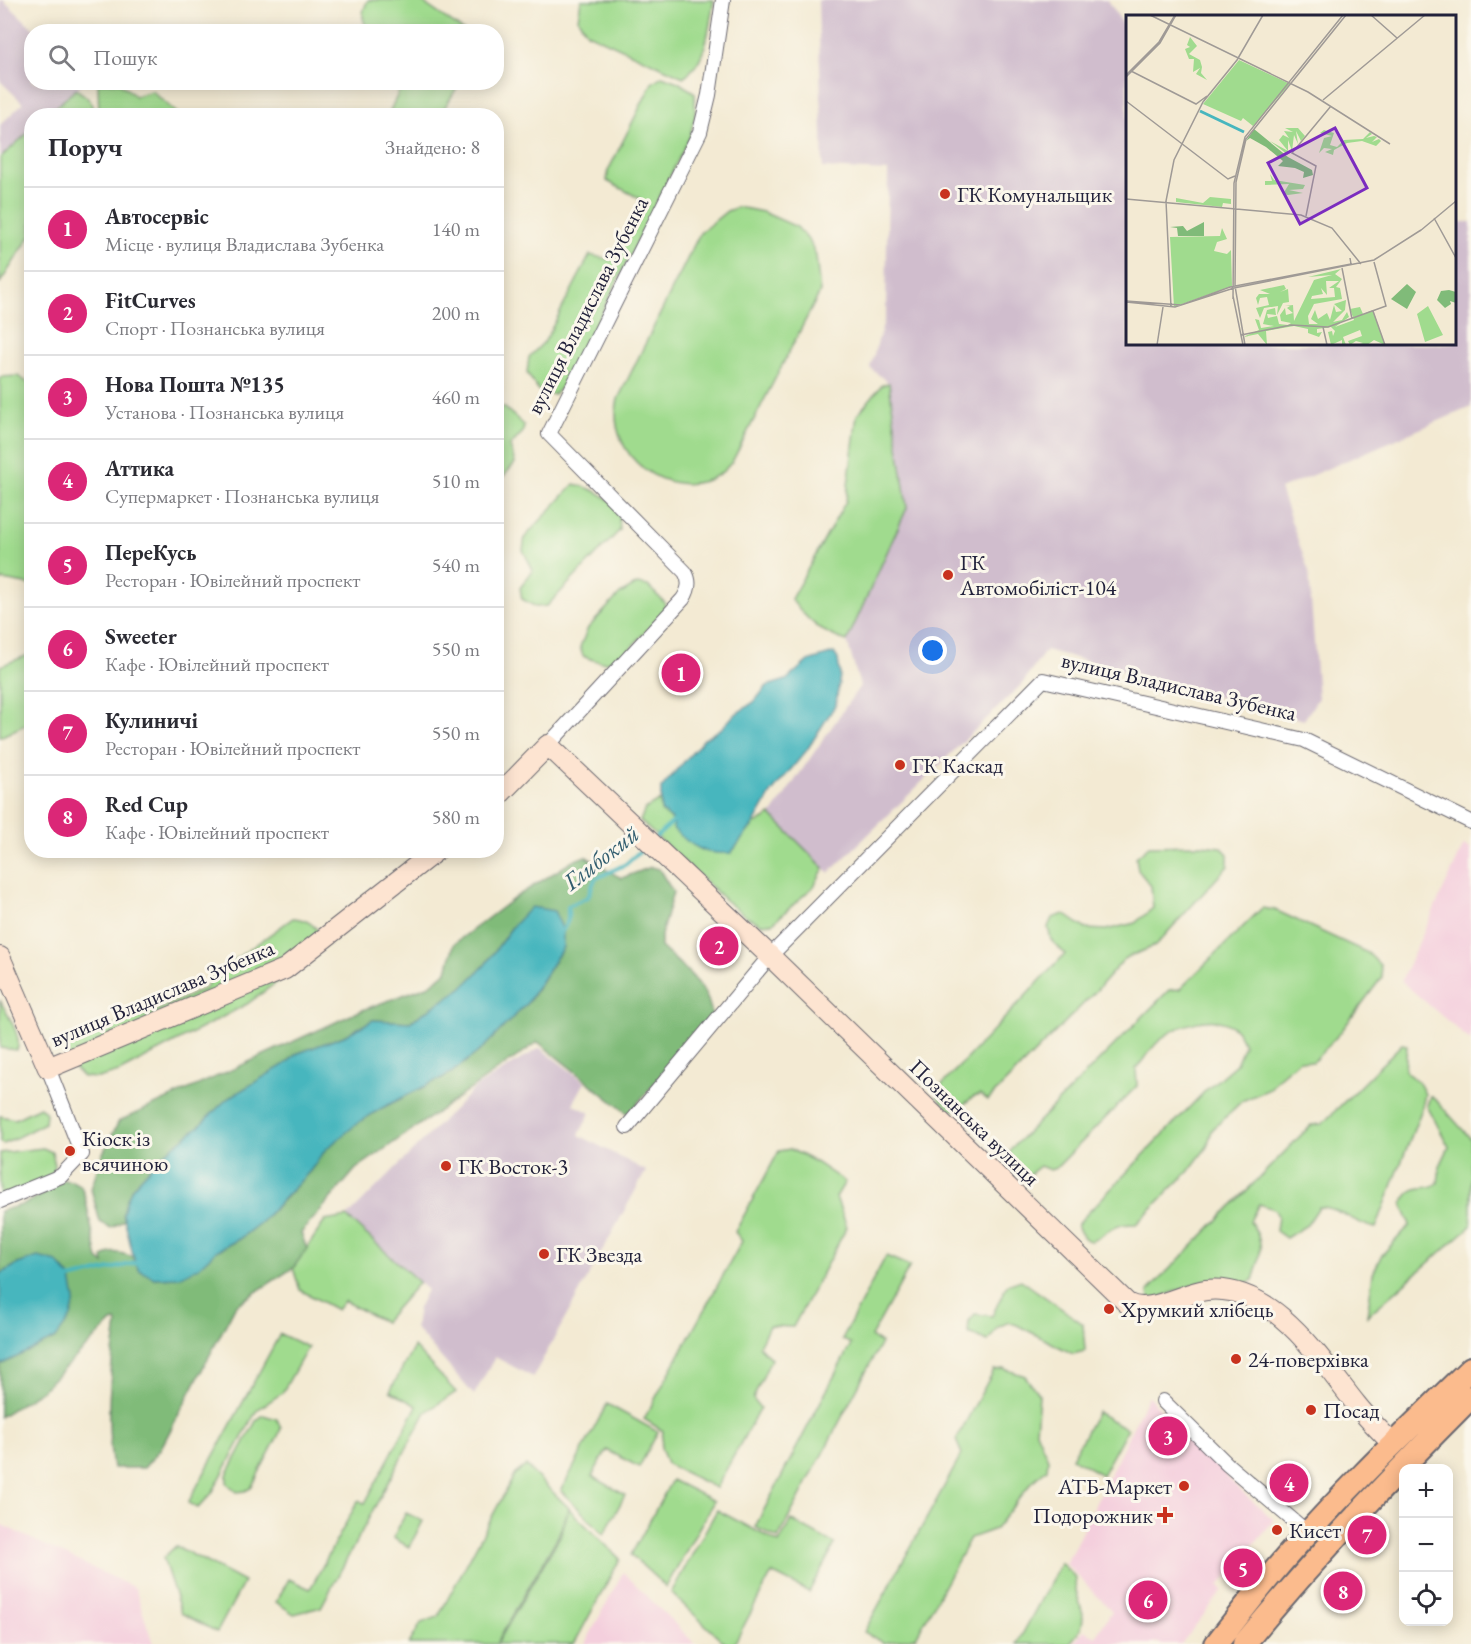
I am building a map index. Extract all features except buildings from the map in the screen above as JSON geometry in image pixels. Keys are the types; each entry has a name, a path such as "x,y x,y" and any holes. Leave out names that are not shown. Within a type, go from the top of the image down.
{"main road":[{"path":"1216,1644 1270,1576 1308,1533 1393,1444 1471,1368"},
{"path":"1244,1644 1325,1549 1471,1397"}],"street":[{"name":"вулиця Владислава Зубенка","path":"504,790 682,599 688,588 689,579 685,572 549,434 700,132 709,95 723,0"},
{"name":"вулиця Владислава Зубенка","path":"627,1127 770,956 1042,680 1304,740 1471,822"},
{"name":"Познанська вулиця","path":"548,745 770,956 1127,1303 1133,1307 1150,1307 1197,1292 1217,1290 1235,1293 1268,1308 1295,1329 1358,1407 1393,1444"},
{"name":"вулиця Владислава Зубенка","path":"48,1068 285,969 427,858"},
{"path":"0,957 82,1154 61,1176 0,1201"},
{"path":"1163,1401 1228,1465 1308,1533"}],"shaded area":[{"path":"0,0 3,0 29,24 24,24 24,90 75,90 55,108 24,108 24,136 0,158 0,125 23,103 0,81"},
{"path":"818,0 1108,0 1126,29 1126,345 1456,345 1456,222 1471,222 1471,407 1280,489 1309,572 1318,698 1304,720 1046,650 1022,684 829,873 771,815 860,686 847,641 907,508 889,383 870,368 886,314 888,171 823,168"},
{"path":"1464,845 1471,849 1471,1041 1401,981"},
{"path":"540,1048 585,1082 573,1104 590,1113 579,1135 646,1171 533,1377 495,1357 474,1395 415,1328 418,1308 427,1290 347,1217 476,1087"},
{"path":"1148,1396 1243,1493 1274,1520 1219,1586 1223,1590 1181,1644 1155,1642 1152,1644 1073,1644 1084,1630 1096,1636 1112,1611 1066,1564"},
{"path":"0,1524 135,1588 153,1644 0,1644"},
{"path":"623,1572 695,1644 585,1644"}],"green space":[{"path":"368,0 419,0 454,24 365,24 364,9"},
{"path":"581,0 714,0 709,32 698,63 683,77 587,33 578,19"},
{"path":"662,76 678,82 695,93 695,117 689,138 580,356 563,385 554,395 538,390 527,373 529,357 545,341 590,255 611,260 640,203 639,198 607,181 608,171 652,83"},
{"path":"78,90 89,99 92,108 55,108"},
{"path":"98,90 128,90 135,96 152,91 171,108 99,108"},
{"path":"399,90 456,90 444,108 391,108"},
{"path":"24,136 24,246 0,283 0,158"},
{"path":"738,207 763,212 797,227 810,242 816,256 820,292 732,462 718,475 699,482 679,483 661,478 644,469 630,455 621,439 616,420 618,399 700,233 727,211"},
{"path":"18,376 24,380 24,584 0,581 0,377"},
{"path":"889,383 907,508 847,641 815,625 791,599 846,501 857,415 882,385"},
{"path":"504,408 524,425 523,432 510,446 515,463 504,476"},
{"path":"574,484 605,496 614,505 619,515 620,530 547,606 536,607 522,599 520,588 533,570 523,550 525,537"},
{"path":"637,584 648,586 665,603 664,611 620,660 601,662 583,656 580,647 588,628 620,594"},
{"path":"24,657 24,725 0,737 0,666"},
{"path":"660,800 661,811 674,821 731,853 753,825 771,815 824,868 814,886 773,923 761,924 747,917 725,900 640,821 645,809"},
{"path":"1149,846 1221,847 1228,854 1228,866 1155,946 1125,958 1095,992 988,1100 980,1095 973,1097 957,1110 950,1110 938,1098 937,1090 1065,954 1051,940 1048,927 1052,918 1064,914 1086,929 1106,930 1135,923 1153,908 1151,886 1138,870 1136,857"},
{"path":"585,856 622,878 651,867 659,869 673,892 661,935 661,947 701,987 710,1006 712,1018 628,1114 538,1042 356,1169 301,1233 307,1249 293,1268 236,1305 161,1448 144,1468 113,1468 109,1414 116,1321 112,1322 41,1391 0,1417 0,1365 56,1338 18,1264 0,1274 0,1211 25,1204 50,1190 62,1180 72,1181 81,1186 98,1259 104,1264 103,1258 110,1253 126,1254 134,1257 135,1263 154,1278 179,1277 199,1267 216,1251 239,1239 261,1222 310,1171 326,1149 359,1122 451,1073 482,1049 530,1000 563,947 512,927 485,965 462,988 410,1022 373,1020 344,1036 296,1054 287,1063 227,1099 198,1127 161,1156 132,1188 123,1214 125,1220 111,1228 100,1222 91,1189 101,1157 119,1121 360,1011 430,985 447,971 454,944 517,896"},
{"path":"1262,908 1275,910 1368,953 1380,965 1382,977 1340,1033 1313,1062 1299,1060 1278,1078 1270,1089 1242,1101 1212,1130 1207,1147 1188,1172 1136,1224 1116,1227 1094,1240 1085,1239 1077,1225 1083,1218 1206,1090 1236,1064 1244,1045 1236,1031 1227,1024 1208,1021 1186,1025 1167,1034 1136,1069 1137,1086 1056,1168 1050,1170 1040,1166 1025,1178 1020,1176 1010,1167 1011,1149 1169,990 1180,989"},
{"path":"293,918 308,922 320,933 304,962 247,1004 119,1072 98,1078 83,1077 74,1068 66,1051 71,1040 151,1013 204,989 215,974"},
{"path":"0,1000 16,1031 17,1050 0,1048"},
{"path":"1402,1044 1407,1045 1405,1070 1419,1083 1425,1094 1421,1111 1376,1228 1334,1210 1319,1207 1307,1225 1286,1238 1276,1231 1278,1216 1274,1209 1259,1204 1250,1221 1260,1243 1253,1280 1239,1286 1206,1280 1158,1298 1149,1299 1148,1291 1311,1125 1322,1124"},
{"path":"1430,1096 1471,1139 1471,1226 1367,1316 1373,1274 1381,1256 1410,1225 1402,1204 1410,1192 1415,1189 1438,1183 1440,1166 1449,1147 1427,1106"},
{"path":"40,1107 46,1113 45,1123 4,1144 0,1143 0,1116 15,1119"},
{"path":"43,1148 52,1152 55,1165 52,1177 0,1198 0,1153"},
{"path":"790,1149 817,1163 845,1182 836,1197 847,1227 793,1327 769,1326 759,1346 771,1359 753,1399 760,1408 716,1488 667,1464 661,1448 663,1431 644,1419 742,1241 735,1232 779,1151"},
{"path":"347,1217 419,1282 384,1322 344,1301 337,1310 300,1290 293,1268 325,1221"},
{"path":"886,1256 910,1266 871,1337 881,1343 778,1538 755,1527 851,1344 842,1339"},
{"path":"1021,1280 1083,1324 1085,1351 1073,1354 1008,1322 997,1328 988,1341 968,1333 969,1321 975,1314 992,1316 1007,1285"},
{"path":"280,1334 308,1347 282,1393 257,1410 212,1493 198,1508 188,1503"},
{"path":"414,1347 456,1392 426,1412 321,1607 294,1614 276,1602 289,1579 310,1589 358,1501 365,1503 417,1406 390,1391"},
{"path":"1004,1369 1025,1376 1039,1395 1036,1431 1048,1459 1047,1469 1033,1481 995,1529 970,1538 916,1637 884,1643 864,1632 962,1454 956,1440 994,1370"},
{"path":"607,1404 658,1432 639,1467 607,1450 592,1476 625,1495 604,1534 561,1491"},
{"path":"1097,1412 1127,1429 1102,1475 1072,1458"},
{"path":"263,1415 277,1419 281,1428 279,1434 251,1488 237,1492 227,1483 227,1475 256,1421"},
{"path":"526,1466 569,1508 558,1536 496,1644 409,1644 421,1623 438,1617 515,1474"},
{"path":"672,1480 714,1501 666,1587 631,1555"},
{"path":"569,1509 620,1559 574,1644 497,1644 560,1536"},
{"path":"717,1510 779,1543 791,1520 835,1544 809,1592 772,1573 734,1644 726,1644 671,1593"},
{"path":"406,1513 423,1521 409,1547 393,1538"},
{"path":"176,1546 244,1582 217,1632 181,1613 163,1558"},
{"path":"1061,1563 1076,1578 1076,1590 1083,1615 1080,1630 1069,1644 1017,1644"}],"water":[{"path":"834,653 838,659 840,675 836,704 807,750 772,792 753,825 731,853 713,853 686,841 673,829 674,821 661,811 661,788 704,739 722,728 734,715 754,702 767,686 786,680 808,661"},
{"path":"531,907 554,911 563,930 563,947 528,1002 482,1049 451,1073 359,1122 326,1149 310,1171 261,1222 239,1239 216,1251 199,1267 179,1277 154,1278 139,1270 135,1263 123,1214 132,1188 161,1156 198,1127 227,1099 287,1063 296,1054 344,1036 373,1020 410,1022 462,988 485,965 512,927"},
{"path":"38,1257 57,1262 71,1278 75,1300 71,1317 56,1338 0,1365 0,1274"}],"waterway":[{"name":"Глибокий","path":"655,838 674,821"},
{"name":"Глибокий","path":"563,930 568,920 568,906 588,897 595,879 626,864 647,845"},
{"name":"Глибокий","path":"66,1280 135,1263"}],"place":[{"name":"ГК Комунальщик","path":"945,194"},
{"name":"ГК Автомобіліст-104","path":"948,575"},
{"name":"Автосервіс","path":"681,673"},
{"name":"ГК Каскад","path":"900,765"},
{"name":"FitCurves","path":"719,946"},
{"name":"Кіоск із всячиною","path":"70,1151"},
{"name":"ГК Восток-3","path":"446,1166"},
{"name":"ГК Звезда","path":"544,1254"},
{"name":"Хрумкий хлібець","path":"1109,1309"},
{"name":"24-поверхівка","path":"1236,1359"},
{"name":"Посад","path":"1311,1410"},
{"name":"Нова Пошта №135","path":"1168,1436"},
{"name":"Аттика","path":"1289,1483"},
{"name":"АТБ-Маркет","path":"1184,1486"},
{"name":"Подорожник","path":"1165,1515"},
{"name":"Кисет","path":"1277,1530"},
{"name":"Кулиничі","path":"1367,1535"},
{"name":"ПереКусь","path":"1243,1568"},
{"name":"Red Cup","path":"1343,1591"},
{"name":"Sweeter","path":"1148,1600"}]}
